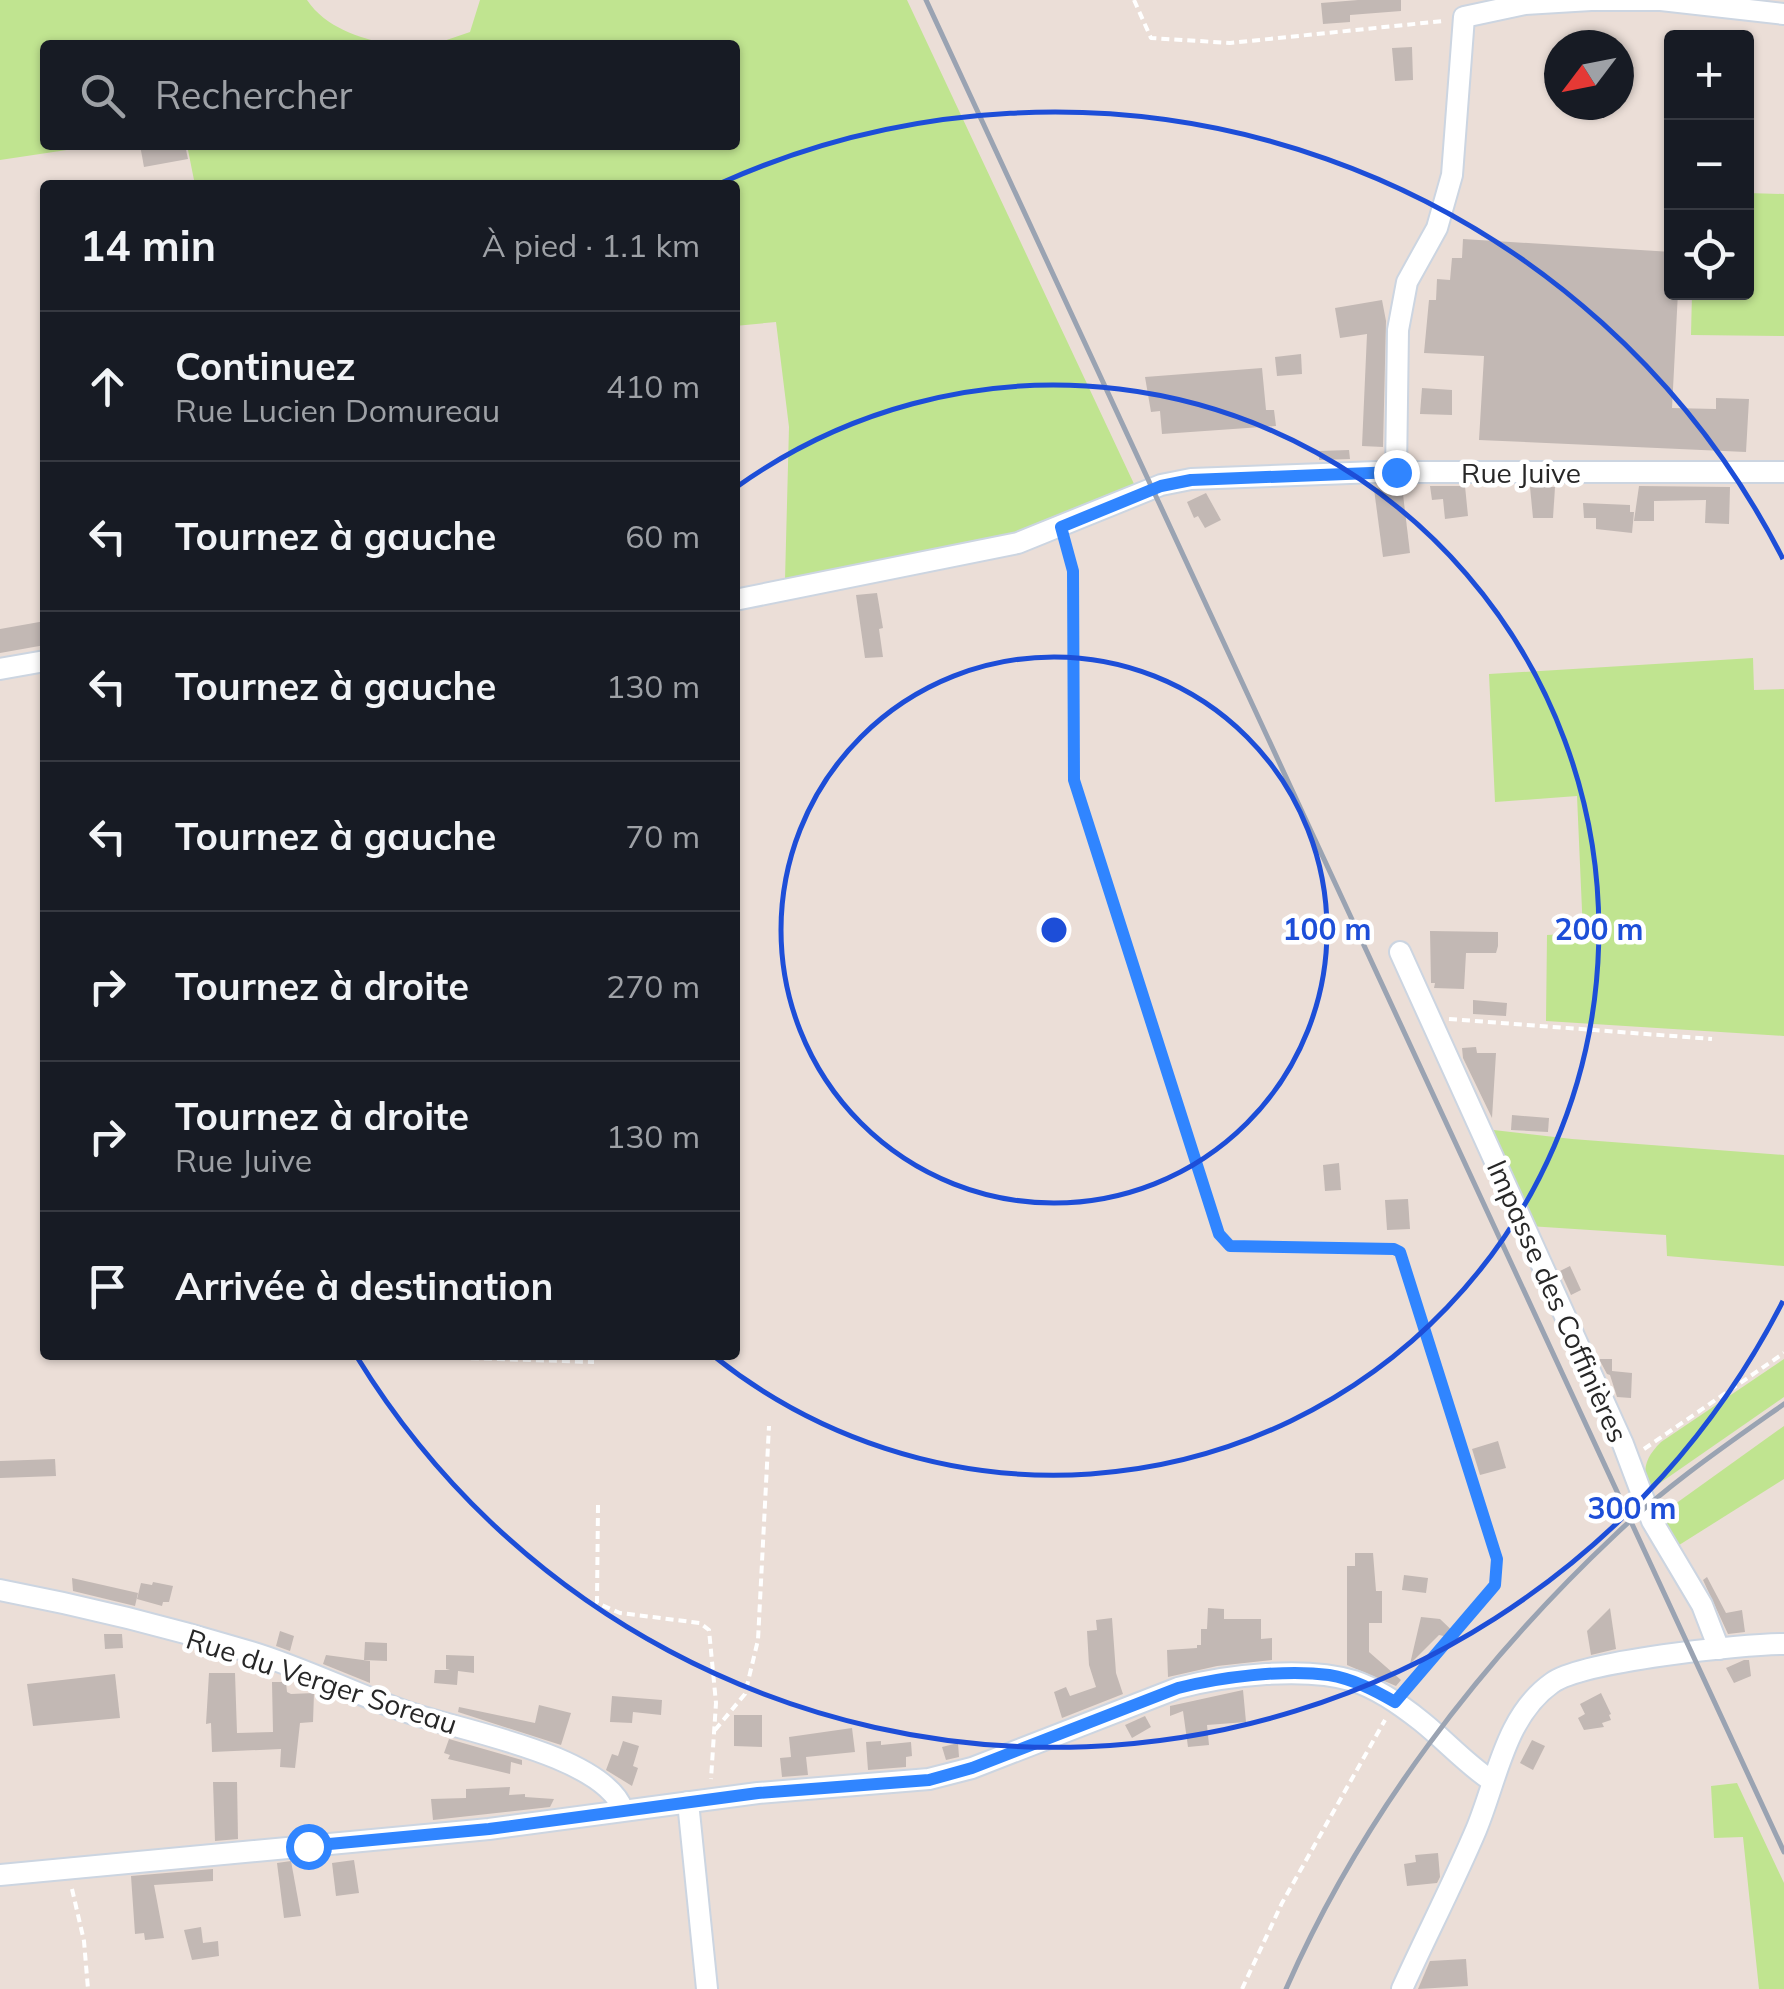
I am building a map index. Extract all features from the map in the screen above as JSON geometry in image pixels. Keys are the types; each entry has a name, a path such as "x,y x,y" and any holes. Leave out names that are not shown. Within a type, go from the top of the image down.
{"street":[{"path":"1396,472 1398,330 1407,282 1437,228 1452,175 1464,17 1525,4 1592,0 1661,0 1784,14"},
{"name":"Rue Juive","path":"740,599 984,551 1061,527 1161,486 1191,480 1396,472 1784,472"},
{"path":"0,669 40,662"},
{"name":"Impasse des Coffinières","path":"1400,952 1631,1462 1652,1521 1702,1605 1719,1649"},
{"name":"Rue du Verger Soreau","path":"0,1590 63,1602 254,1653 407,1712 542,1751 596,1780 619,1798 623,1810"},
{"path":"1402,1989 1478,1824 1492,1780 1530,1703 1556,1680 1596,1667 1784,1644"},
{"path":"0,1875 489,1829 698,1801 929,1780 972,1768 1204,1681 1328,1675 1368,1687 1395,1702 1492,1780"},
{"path":"698,1801 707,1989"}],"path":[{"path":"1134,0 1150,38 1173,41 1249,41 1417,26 1464,17"},
{"path":"1061,527 1073,571 1074,780 1219,1234 1230,1246 1400,1252 1497,1559 1495,1585 1395,1702 1282,1904 1242,1989"},
{"path":"1430,1018 1712,1040"},
{"path":"1631,1462 1642,1450 1784,1354"},
{"path":"529,1360 594,1362"},
{"path":"715,1730 745,1694 758,1640 769,1426"},
{"path":"598,1505 597,1604 620,1614 700,1623 709,1630 715,1730 698,1801"},
{"path":"72,1869 88,1989"}],"green space":[{"path":"0,0 307,0 323,18 372,40 40,40 40,150 67,150 0,160"},
{"path":"480,0 907,0 1135,486 1031,528 958,548 785,580 789,427 776,322 740,326 740,180 194,180 188,150 740,150 740,40 447,40 470,32"},
{"path":"1754,193 1784,194 1784,336 1691,335 1692,300 1754,300"},
{"path":"1753,658 1754,690 1784,689 1784,1036 1546,1021 1547,935 1583,933 1577,796 1495,802 1489,674"},
{"path":"1485,1129 1784,1155 1784,1266 1667,1256 1666,1235 1529,1226"},
{"path":"1784,1359 1784,1397 1647,1492 1646,1465 1661,1442"},
{"path":"1784,1426 1784,1479 1676,1547 1657,1517"},
{"path":"1737,1783 1784,1883 1784,1989 1759,1989 1743,1837 1714,1838 1711,1786"}],"building":[{"path":"1401,0 1401,11 1350,15 1350,22 1323,24 1321,3"},
{"path":"1412,47 1413,80 1395,81 1392,48"},
{"path":"141,150 186,150 188,159 144,167"},
{"path":"1463,239 1664,252 1664,300 1678,300 1672,408 1716,409 1716,398 1749,399 1746,452 1479,440 1484,356 1424,353 1429,300 1436,300 1437,279 1450,280 1452,258 1462,258"},
{"path":"1382,300 1386,321 1383,447 1362,446 1367,334 1340,338 1335,308"},
{"path":"1301,354 1302,374 1277,376 1275,357"},
{"path":"1262,368 1266,410 1274,410 1276,426 1162,434 1160,411 1151,412 1145,377"},
{"path":"1422,388 1452,390 1452,415 1420,414"},
{"path":"1349,450 1350,459 1319,460 1319,451"},
{"path":"1402,486 1410,553 1383,557 1374,489"},
{"path":"1430,486 1465,486 1468,516 1445,519 1443,499 1432,500"},
{"path":"1639,486 1730,487 1729,524 1705,523 1706,500 1654,501 1654,521 1634,521"},
{"path":"1530,487 1555,487 1553,518 1533,518"},
{"path":"1206,493 1221,520 1205,528 1198,516 1194,518 1187,502"},
{"path":"1583,503 1630,505 1630,512 1634,512 1632,533 1596,529 1596,518 1584,518"},
{"path":"877,593 883,657 865,658 856,595"},
{"path":"40,622 40,646 0,653 0,629"},
{"path":"1430,931 1498,932 1498,946 1496,953 1466,953 1464,989 1434,988"},
{"path":"1473,1000 1507,1003 1506,1016 1473,1014"},
{"path":"1476,1047 1477,1053 1496,1053 1492,1118 1463,1058 1462,1048"},
{"path":"1512,1115 1549,1118 1548,1132 1511,1130"},
{"path":"1339,1163 1341,1190 1325,1191 1323,1165"},
{"path":"1408,1199 1410,1229 1387,1230 1385,1200"},
{"path":"1570,1266 1581,1290 1571,1295 1560,1271"},
{"path":"1599,1359 1612,1359 1612,1371 1632,1373 1631,1398 1617,1397 1610,1375"},
{"path":"1498,1441 1506,1468 1480,1475 1472,1449"},
{"path":"55,1459 56,1476 0,1478 0,1461"},
{"path":"1355,1553 1373,1553 1376,1591 1382,1591 1382,1623 1369,1623 1369,1652 1401,1680 1396,1686 1347,1665 1347,1566 1355,1566"},
{"path":"1404,1575 1428,1578 1426,1593 1402,1590"},
{"path":"1707,1577 1726,1613 1742,1610 1745,1632 1728,1634 1703,1580"},
{"path":"72,1578 138,1593 135,1606 73,1591"},
{"path":"141,1583 173,1586 169,1602 162,1606 137,1599"},
{"path":"1208,1608 1224,1609 1224,1619 1261,1619 1261,1639 1272,1638 1272,1660 1168,1677 1167,1650 1201,1645"},
{"path":"1610,1608 1616,1649 1591,1655 1587,1631"},
{"path":"1421,1617 1440,1619 1462,1640 1439,1635 1410,1664"},
{"path":"1112,1618 1116,1673 1123,1694 1062,1718 1054,1692 1066,1687 1070,1696 1096,1687 1089,1665 1087,1631 1097,1630 1096,1620"},
{"path":"280,1631 294,1636 290,1651 276,1646"},
{"path":"104,1634 122,1634 123,1648 105,1649"},
{"path":"365,1642 387,1643 387,1661 364,1660"},
{"path":"326,1655 370,1661 370,1683 323,1664"},
{"path":"446,1655 474,1656 474,1673 458,1671 457,1685 434,1683 435,1670 450,1670 446,1669"},
{"path":"1749,1660 1751,1676 1734,1683 1726,1668"},
{"path":"209,1673 235,1673 237,1733 273,1732 272,1682 286,1682 291,1694 314,1693 313,1722 300,1723 295,1768 280,1767 281,1749 212,1752 211,1723 206,1724"},
{"path":"115,1674 120,1718 33,1726 27,1684"},
{"path":"1243,1690 1246,1722 1207,1725 1209,1745 1188,1747 1183,1711 1170,1716 1170,1706"},
{"path":"1601,1693 1611,1720 1602,1723 1604,1727 1584,1730 1578,1718 1585,1714 1580,1704"},
{"path":"612,1696 662,1700 661,1715 633,1712 632,1723 610,1722"},
{"path":"539,1705 571,1713 561,1745 458,1712 459,1707 535,1723"},
{"path":"734,1715 762,1715 762,1747 734,1746"},
{"path":"1145,1716 1151,1727 1132,1738 1125,1725"},
{"path":"852,1728 855,1752 806,1757 808,1775 782,1777 780,1758 791,1757 789,1737"},
{"path":"449,1739 522,1760 522,1765 511,1762 510,1774 448,1759 450,1755 444,1753"},
{"path":"1532,1740 1545,1746 1533,1770 1520,1763"},
{"path":"623,1741 639,1746 632,1786 606,1770 612,1754 618,1756"},
{"path":"881,1741 881,1745 911,1742 912,1756 906,1757 906,1767 868,1770 866,1742"},
{"path":"958,1743 959,1757 946,1760 942,1747"},
{"path":"213,1782 237,1782 238,1839 215,1841"},
{"path":"510,1787 509,1795 554,1799 550,1807 433,1820 431,1799 466,1798 466,1789"},
{"path":"1438,1853 1437,1883 1407,1886 1404,1864 1416,1862 1415,1855"},
{"path":"354,1860 359,1893 336,1896 332,1863"},
{"path":"291,1861 301,1916 284,1918 277,1863"},
{"path":"213,1869 213,1881 154,1885 164,1938 145,1940 144,1933 135,1934 131,1876"},
{"path":"201,1927 203,1943 218,1941 219,1956 192,1960 184,1930"},
{"path":"1466,1959 1468,1986 1418,1989 1430,1961"}],"railway":[{"path":"926,0 1784,1852"},
{"path":"1286,1989 1316,1926 1387,1804 1471,1690 1565,1584 1635,1517 1697,1466 1784,1404"}],"route":[{"path":"308,1846 558,1821 758,1793 929,1780 972,1768 1204,1681 1328,1675 1368,1687 1395,1702 1495,1585 1497,1559 1400,1252 1230,1246 1219,1234 1074,780 1073,571 1061,527 1161,486 1191,480 1396,472"}]}
